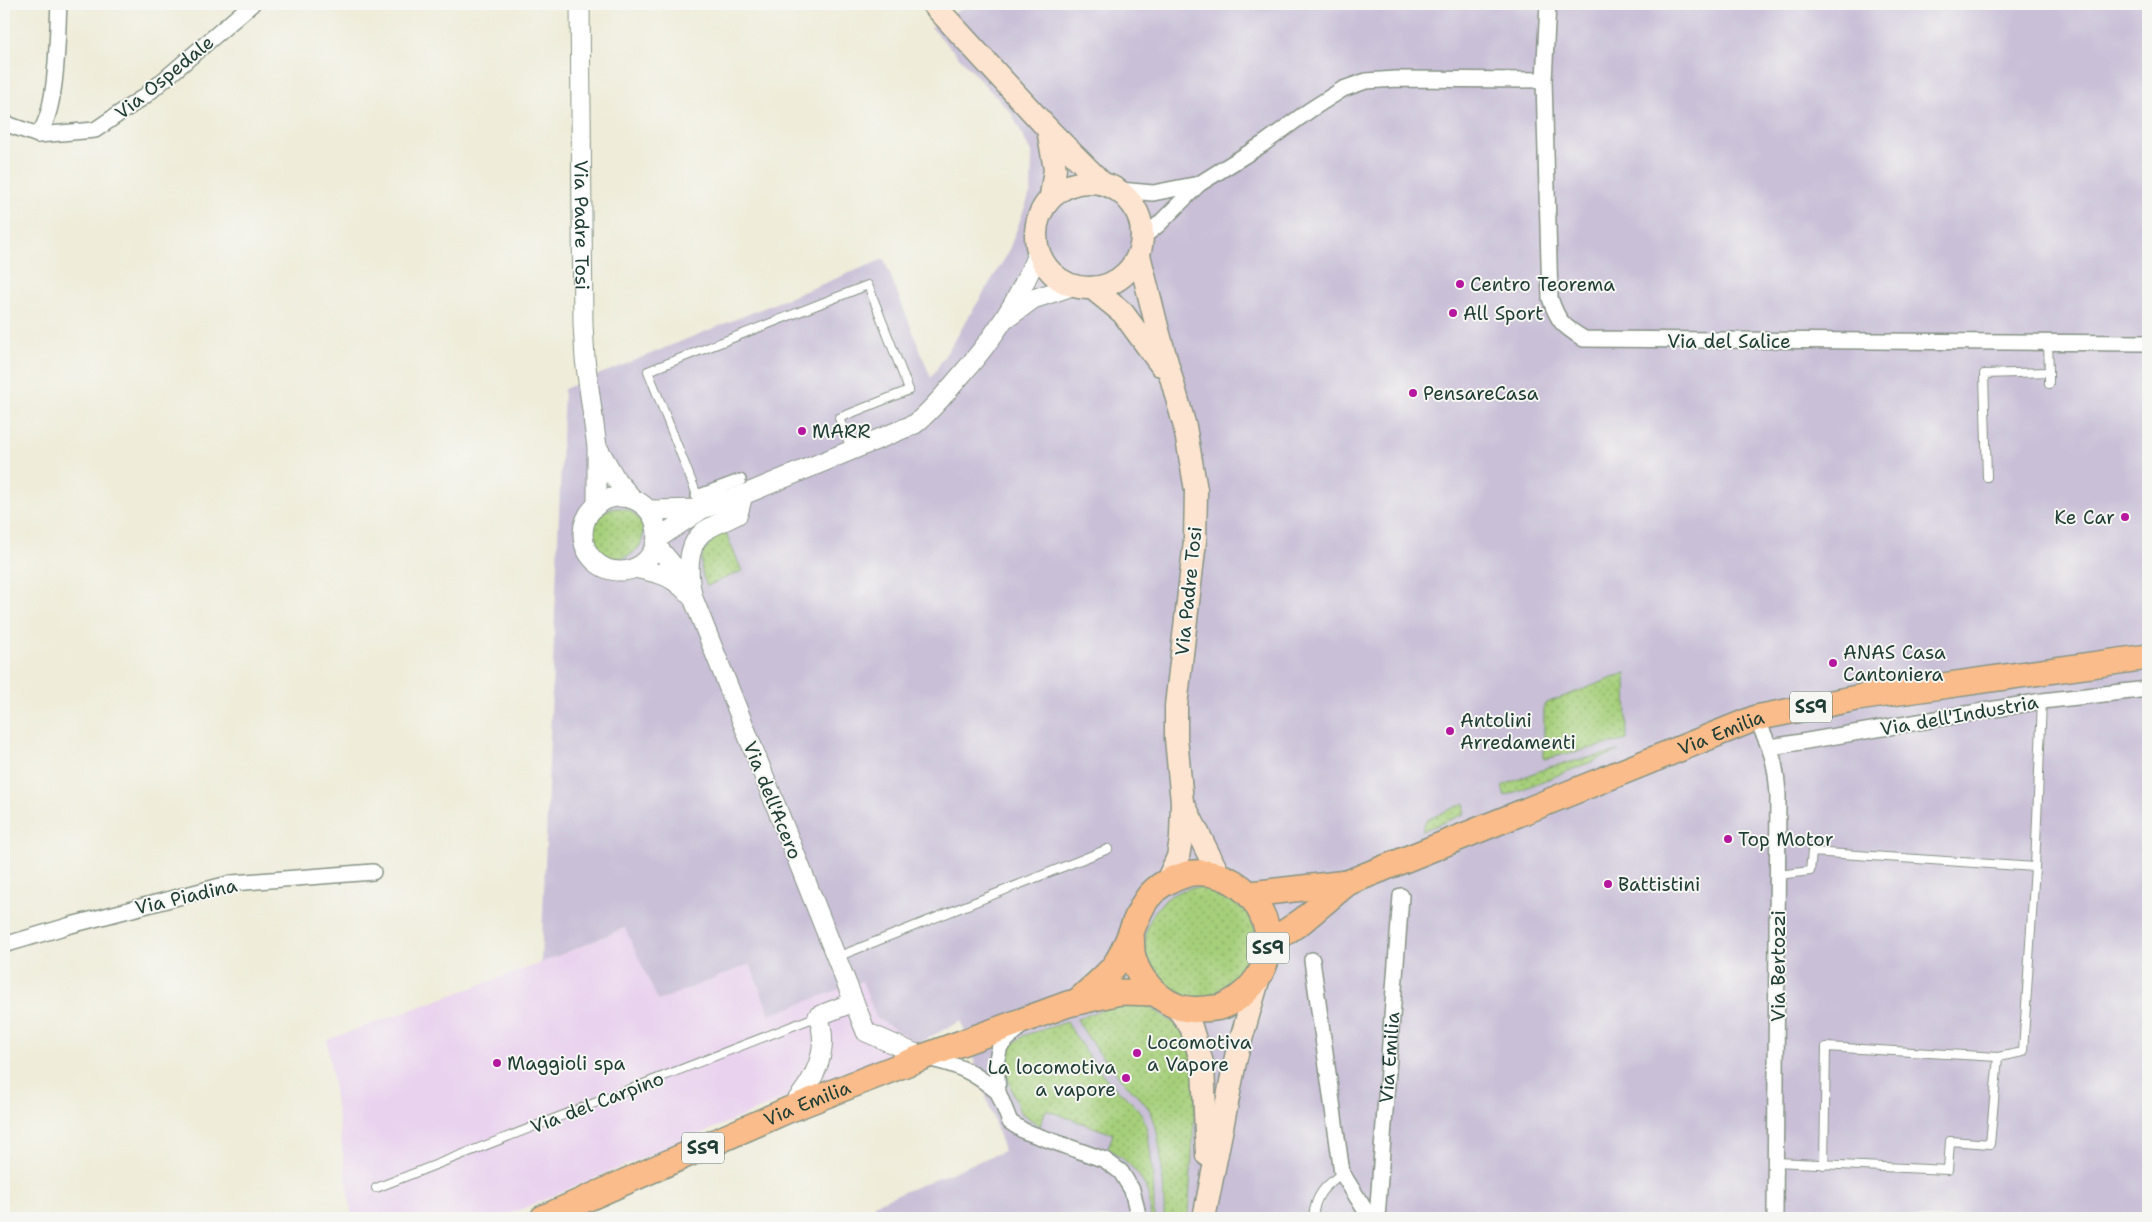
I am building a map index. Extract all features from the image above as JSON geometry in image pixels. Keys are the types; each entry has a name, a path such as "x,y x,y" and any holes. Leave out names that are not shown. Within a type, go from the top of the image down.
{"main road":[{"name":"Via Padre Tosi","path":"933,4 1048,129 1111,187 1132,203 1140,219 1141,246 1172,383 1186,427 1196,490 1194,541 1176,706 1176,755 1182,802 1181,839 1178,857 1167,881"},
{"name":"Via Padre Tosi","path":"1048,129 1055,169 1051,196 1042,208 1036,222 1035,237 1038,252 1045,267 1058,279 1083,287 1123,313 1172,383"},
{"path":"1051,196 1067,186 1084,181 1111,187"},
{"name":"Via Padre Tosi","path":"1083,287 1107,285 1120,278 1131,268 1141,246"},
{"name":"Via Emilia","path":"1250,894 1347,884 1756,718 1857,698 2148,657"},
{"name":"Via Padre Tosi","path":"1182,802 1219,875"},
{"name":"Via Emilia","path":"543,1218 788,1110 1077,1002 1120,992 1165,999 1198,1010 1222,1006 1243,995 1259,977 1266,960 1269,942 1267,925 1260,909 1250,894 1236,883 1219,875 1193,873 1167,881 1154,890 1143,903 1135,918 1131,934 1114,966 1077,1002"},
{"name":"Via Emilia","path":"1269,942 1302,921 1347,884"},
{"name":"Via Emilia","path":"1131,934 1132,956 1141,976 1165,999"},
{"path":"1204,1218 1208,1190 1236,1057 1259,977"},
{"path":"1165,999 1191,1027 1203,1066 1208,1190"}],"street":[{"path":"4,123 38,135 44,128 52,95 59,4"},
{"name":"Via Ospedale","path":"38,135 95,130 145,96 252,4"},
{"name":"Via Padre Tosi","path":"580,4 583,324 585,359 597,447 597,504"},
{"name":"Via del Salice","path":"1548,4 1544,80 1550,298 1556,317 1564,327 1584,339 2148,343"},
{"path":"1141,246 1158,225 1199,184 1263,144 1343,89 1366,81 1396,79 1544,80"},
{"path":"1111,187 1153,193 1199,184"},
{"name":"Via Padre Tosi","path":"597,447 617,481 632,498 650,510 700,503 852,451 915,424 929,413 1005,320 1026,283 1038,252"},
{"name":"Via Padre Tosi","path":"1005,320 1033,300 1083,287"},
{"name":"Via dell'Acero","path":"691,592 689,561 694,545 703,532 738,514 742,488"},
{"path":"632,498 614,497 597,504 590,510 583,528 585,548 597,563 605,568 624,571 634,568"},
{"name":"Via Padre Tosi","path":"634,568 647,559 657,542 700,503"},
{"path":"650,510 655,519 657,542"},
{"name":"Via dell'Acero","path":"657,542 691,592 866,1032 923,1058"},
{"name":"Via dell'Acero","path":"634,568 670,577 691,592"},
{"path":"2037,672 2042,701"},
{"name":"Via dell'Industria","path":"1771,747 2042,701 2148,689"},
{"name":"Via Bertozzi","path":"1756,718 1771,747 1778,795 1775,1218"},
{"name":"Via Piadina","path":"4,945 71,925 232,883 373,872"},
{"name":"Via Emilia","path":"1377,1218 1401,896"},
{"path":"1312,960 1342,1173 1370,1218"},
{"path":"788,1110 805,1092 824,1045 823,1030 818,1016 854,1002"},
{"path":"1026,1021 1000,1046 996,1063 998,1092 1010,1122 1024,1131 1105,1160 1121,1172 1132,1190 1137,1210 1135,1218"},
{"path":"923,1058 949,1063 968,1070 998,1092"}],"lane":[{"path":"700,503 648,371 868,286 909,390 839,418 852,451"},
{"path":"2048,343 2049,384"},
{"path":"1987,477 1984,374 2049,372"},
{"path":"1824,1165 1826,1047 1998,1057 2023,1052 2035,867 2042,701"},
{"path":"836,958 1108,849"},
{"path":"1778,875 1810,871 1812,852 2035,867"},
{"name":"Via del Carpino","path":"376,1188 818,1016"},
{"path":"1775,1162 1948,1170 1950,1141 1990,1144 1998,1057"},
{"path":"1313,1218 1314,1206 1324,1187 1342,1173"}],"shaded area":[{"path":"970,4 2148,4 2148,1218 878,1218 874,1204 1004,1151 961,1021 918,1043 876,1018 862,981 770,1015 750,964 658,1001 625,928 541,963 564,389 884,259 931,378 1007,255 1031,191 1032,155 1012,114 931,27"},
{"path":"626,928 658,1001 750,964 770,1014 863,981 876,1018 918,1043 500,1218 352,1218 327,1040 541,963"}],"green space":[{"path":"618,508 632,512 639,519 643,533 639,547 632,554 618,558 604,554 597,547 593,533 597,519 604,512"},
{"path":"725,531 742,571 707,586 703,577 701,561 703,554 711,542"},
{"path":"1626,673 1627,740 1544,759 1544,704"},
{"path":"1619,751 1505,796 1502,786 1549,767"},
{"path":"1465,803 1464,814 1422,831 1426,820"},
{"path":"1201,887 1212,888 1222,892 1240,904 1252,922 1256,932 1256,954 1252,964 1240,982 1222,994 1212,998 1201,999 1190,998 1180,994 1162,982 1150,964 1146,954 1145,943 1146,932 1150,922 1162,904 1180,892 1190,888"},
{"path":"1126,1001 1143,1003 1150,1007 1174,1023 1186,1037 1197,1076 1188,1218 1164,1218 1161,1162 1157,1130 1153,1118 1149,1109 1099,1053 1077,1019"},
{"path":"1067,1022 1086,1053 1103,1075 1142,1115 1150,1149 1154,1218 1150,1218 1148,1196 1140,1177 1126,1161 1108,1148 1113,1134 1046,1110 1040,1126 1020,1112 1004,1068 1012,1045 1025,1035"}],"place":[{"name":"Centro Teorema","path":"1460,284"},
{"name":"All Sport","path":"1453,313"},
{"name":"PensareCasa","path":"1413,393"},
{"name":"MARR","path":"802,431"},
{"name":"Ke Car","path":"2125,517"},
{"name":"ANAS Casa Cantoniera","path":"1833,663"},
{"name":"Antolini Arredamenti","path":"1450,731"},
{"name":"Top Motor","path":"1728,839"},
{"name":"Battistini","path":"1608,884"},
{"name":"Locomotiva a Vapore","path":"1137,1053"},
{"name":"Maggioli spa","path":"497,1063"},
{"name":"La locomotiva a vapore","path":"1126,1078"}]}
